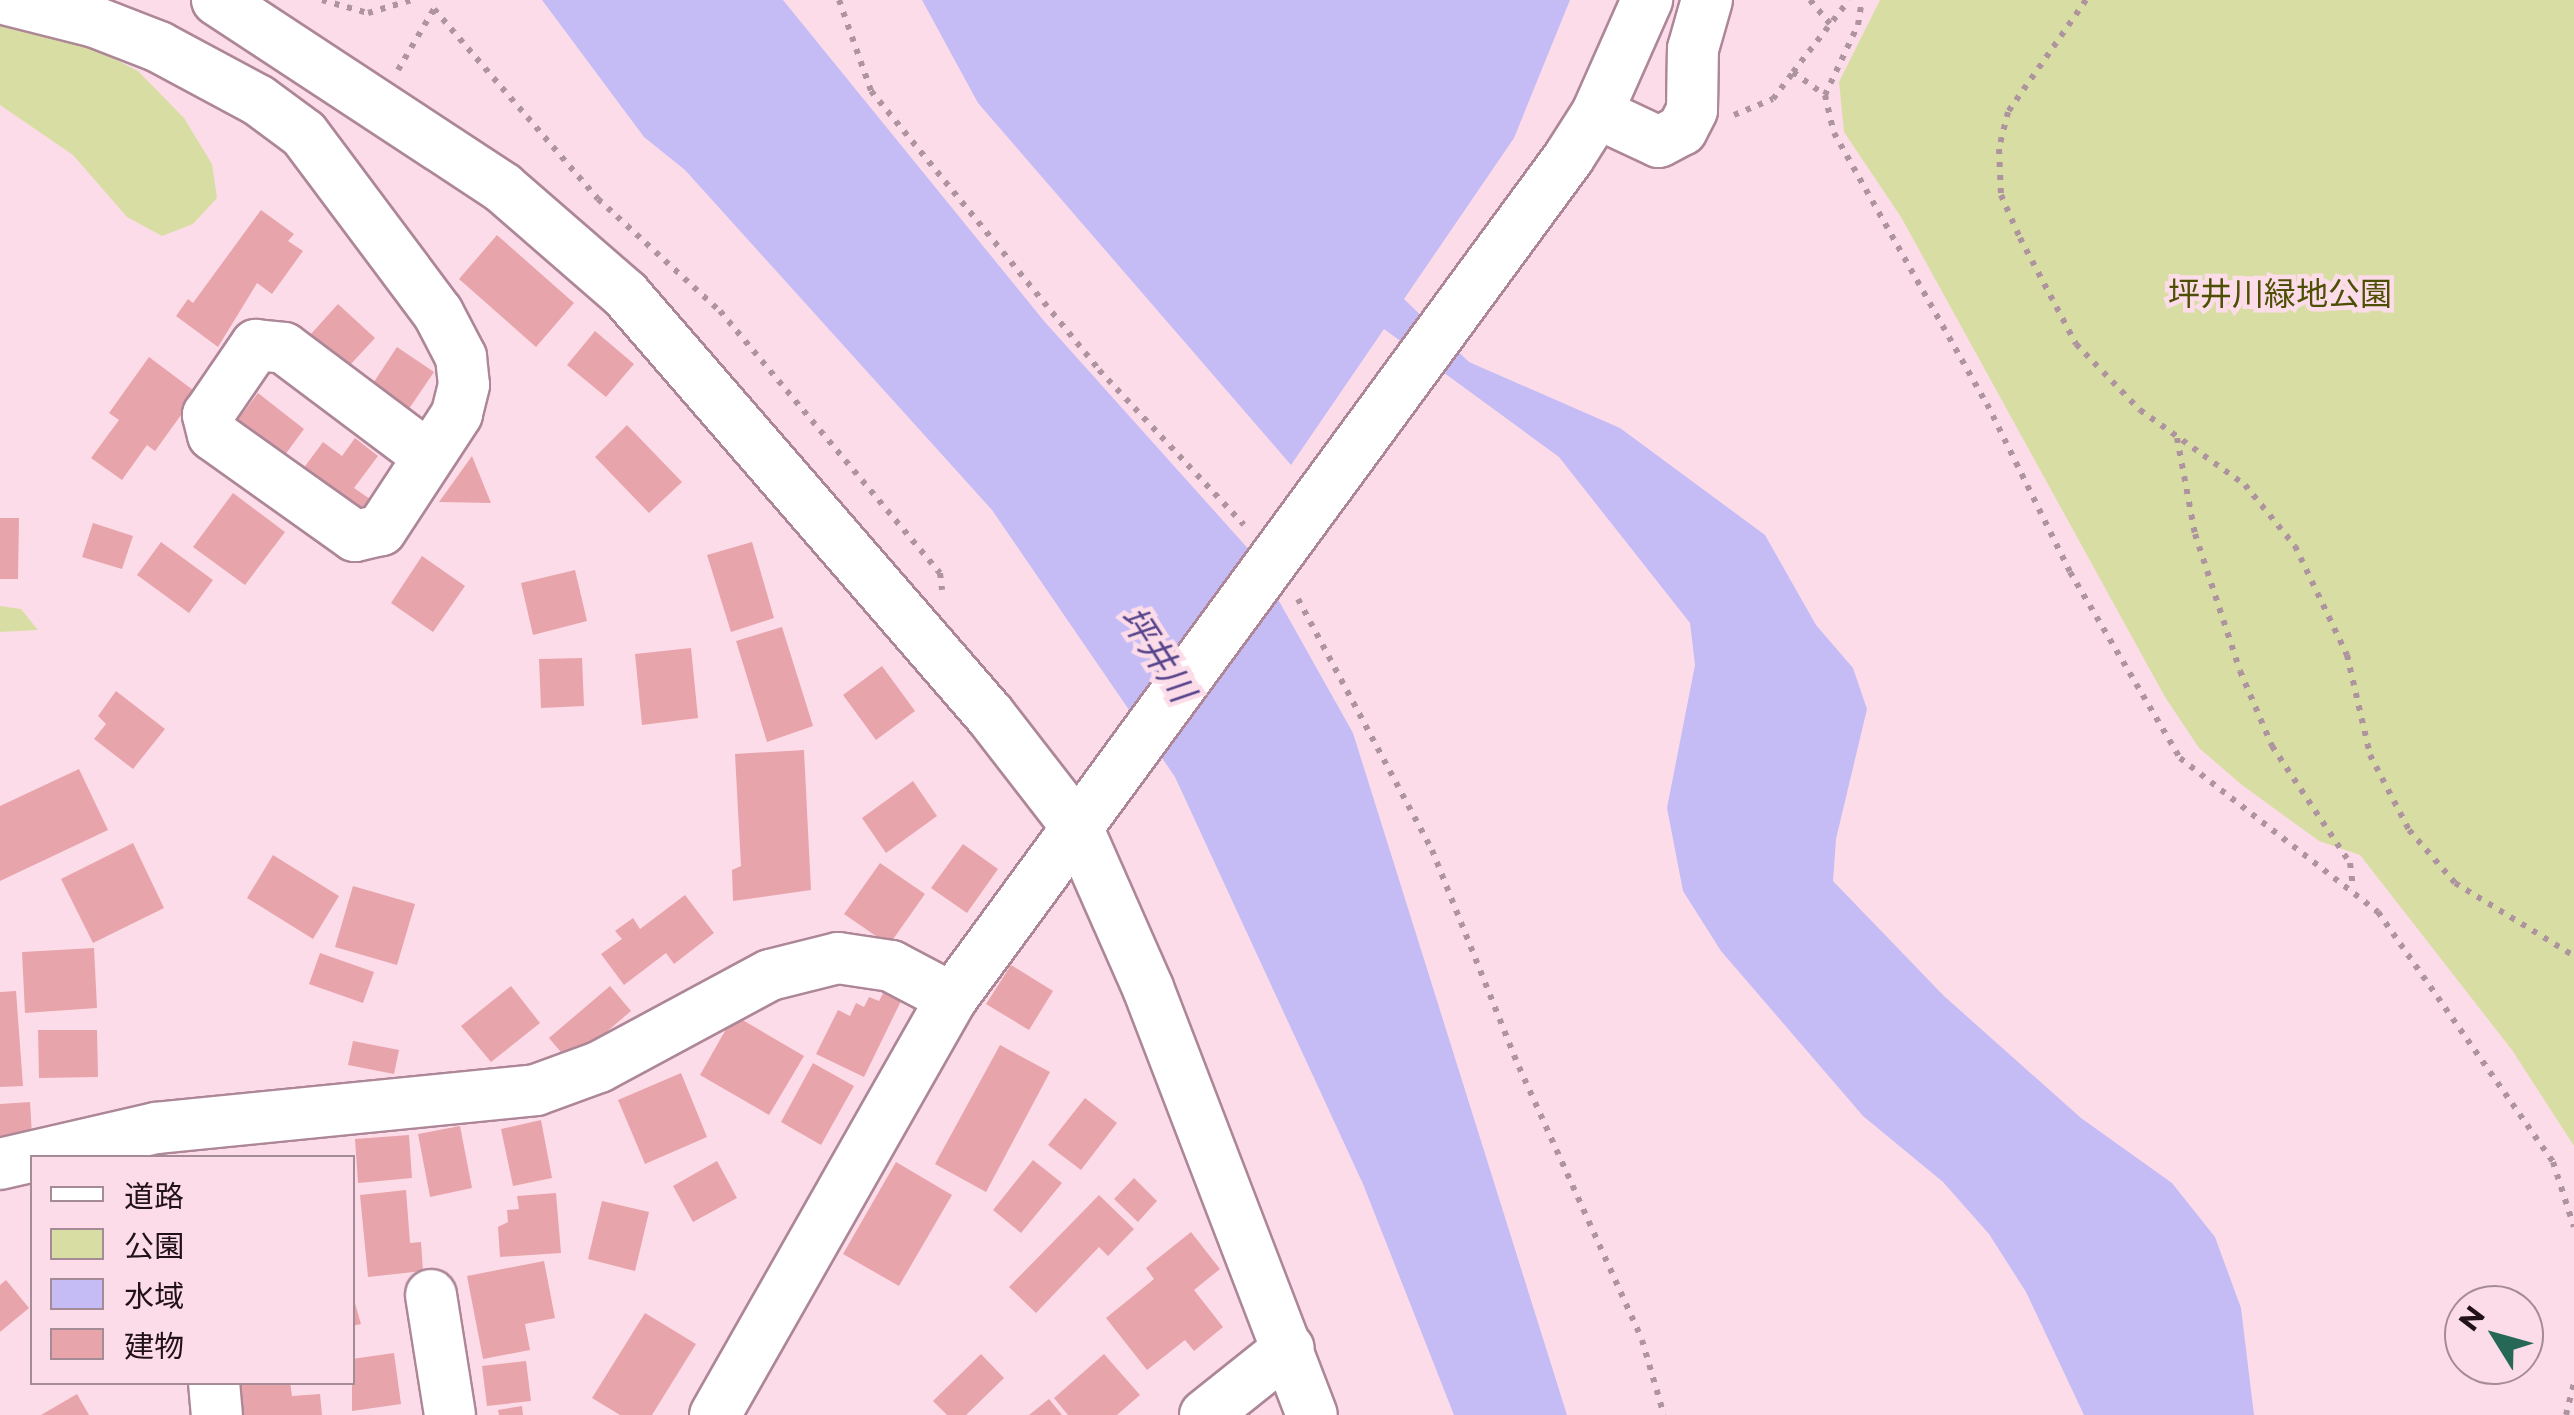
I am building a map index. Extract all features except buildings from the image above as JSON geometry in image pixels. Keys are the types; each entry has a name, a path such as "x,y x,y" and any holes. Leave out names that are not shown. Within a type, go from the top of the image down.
{"street":[{"path":"8,0 95,22 159,47 258,100 304,134 438,313 460,357 464,386 457,414 428,456"},
{"path":"218,0 503,188 625,294 990,714 1077,826 1148,988 1312,1415"},
{"path":"715,1415 952,998 1569,157 1596,114 1647,0"},
{"path":"1596,114 1659,142 1682,130 1692,110 1693,49 1708,0"},
{"path":"304,134 342,80"},
{"path":"46,1155 536,1090 599,1068 770,976 838,958 891,966 952,998"},
{"path":"2,1160 30,1157"},
{"path":"431,1295 450,1415"},
{"path":"1206,1415 1289,1348"},
{"path":"214,1385 218,1415"}],"path":[{"path":"322,0 368,13 412,0"},
{"path":"430,0 434,9"},
{"path":"839,0 872,92 1099,370 1278,555 1432,850 1519,1067 1642,1340 1664,1415"},
{"path":"1810,0 1830,24"},
{"path":"1692,110 1737,116 1773,99 1848,0"},
{"path":"1824,95 1858,25 1862,0"},
{"path":"2086,0 2008,112 1999,149 2001,195 2076,344 2177,438 2244,485 2295,546 2346,655 2370,755 2409,830 2455,883 2574,956"},
{"path":"1794,72 1824,95 1834,133 1988,404 2070,572 2180,758 2378,912 2480,1051 2553,1162 2574,1228"},
{"path":"2177,438 2195,534 2240,672 2272,746 2350,863 2353,890"},
{"path":"2566,1415 2574,1384"}],"green space":[{"path":"0,0 50,0 41,35 78,40 138,71 184,118 212,164 217,198 193,224 162,236 127,217 73,155 0,105"},
{"name":"坪井川緑地公園","path":"1880,0 2574,0 2574,1146 2512,1050 2360,855 2319,841 2242,785 2199,748 2165,697 1901,217 1844,132 1839,82"},
{"path":"0,606 21,609 38,630 0,632"}],"water":[{"name":"坪井川","path":"542,0 783,0 1044,321 1252,553 1353,733 1567,1415 1454,1415 1363,1184 1175,777 992,510 685,170 644,137"},
{"path":"922,0 1570,0 1514,138 1404,299 1469,362 1620,428 1765,535 1816,625 1853,668 1867,709 1836,839 1833,881 1944,996 2081,1118 2172,1183 2215,1237 2241,1308 2254,1415 2084,1415 2026,1292 1989,1234 1943,1182 1863,1116 1721,951 1683,891 1667,808 1695,665 1690,623 1559,457 1384,329 1291,465 978,103"}]}
